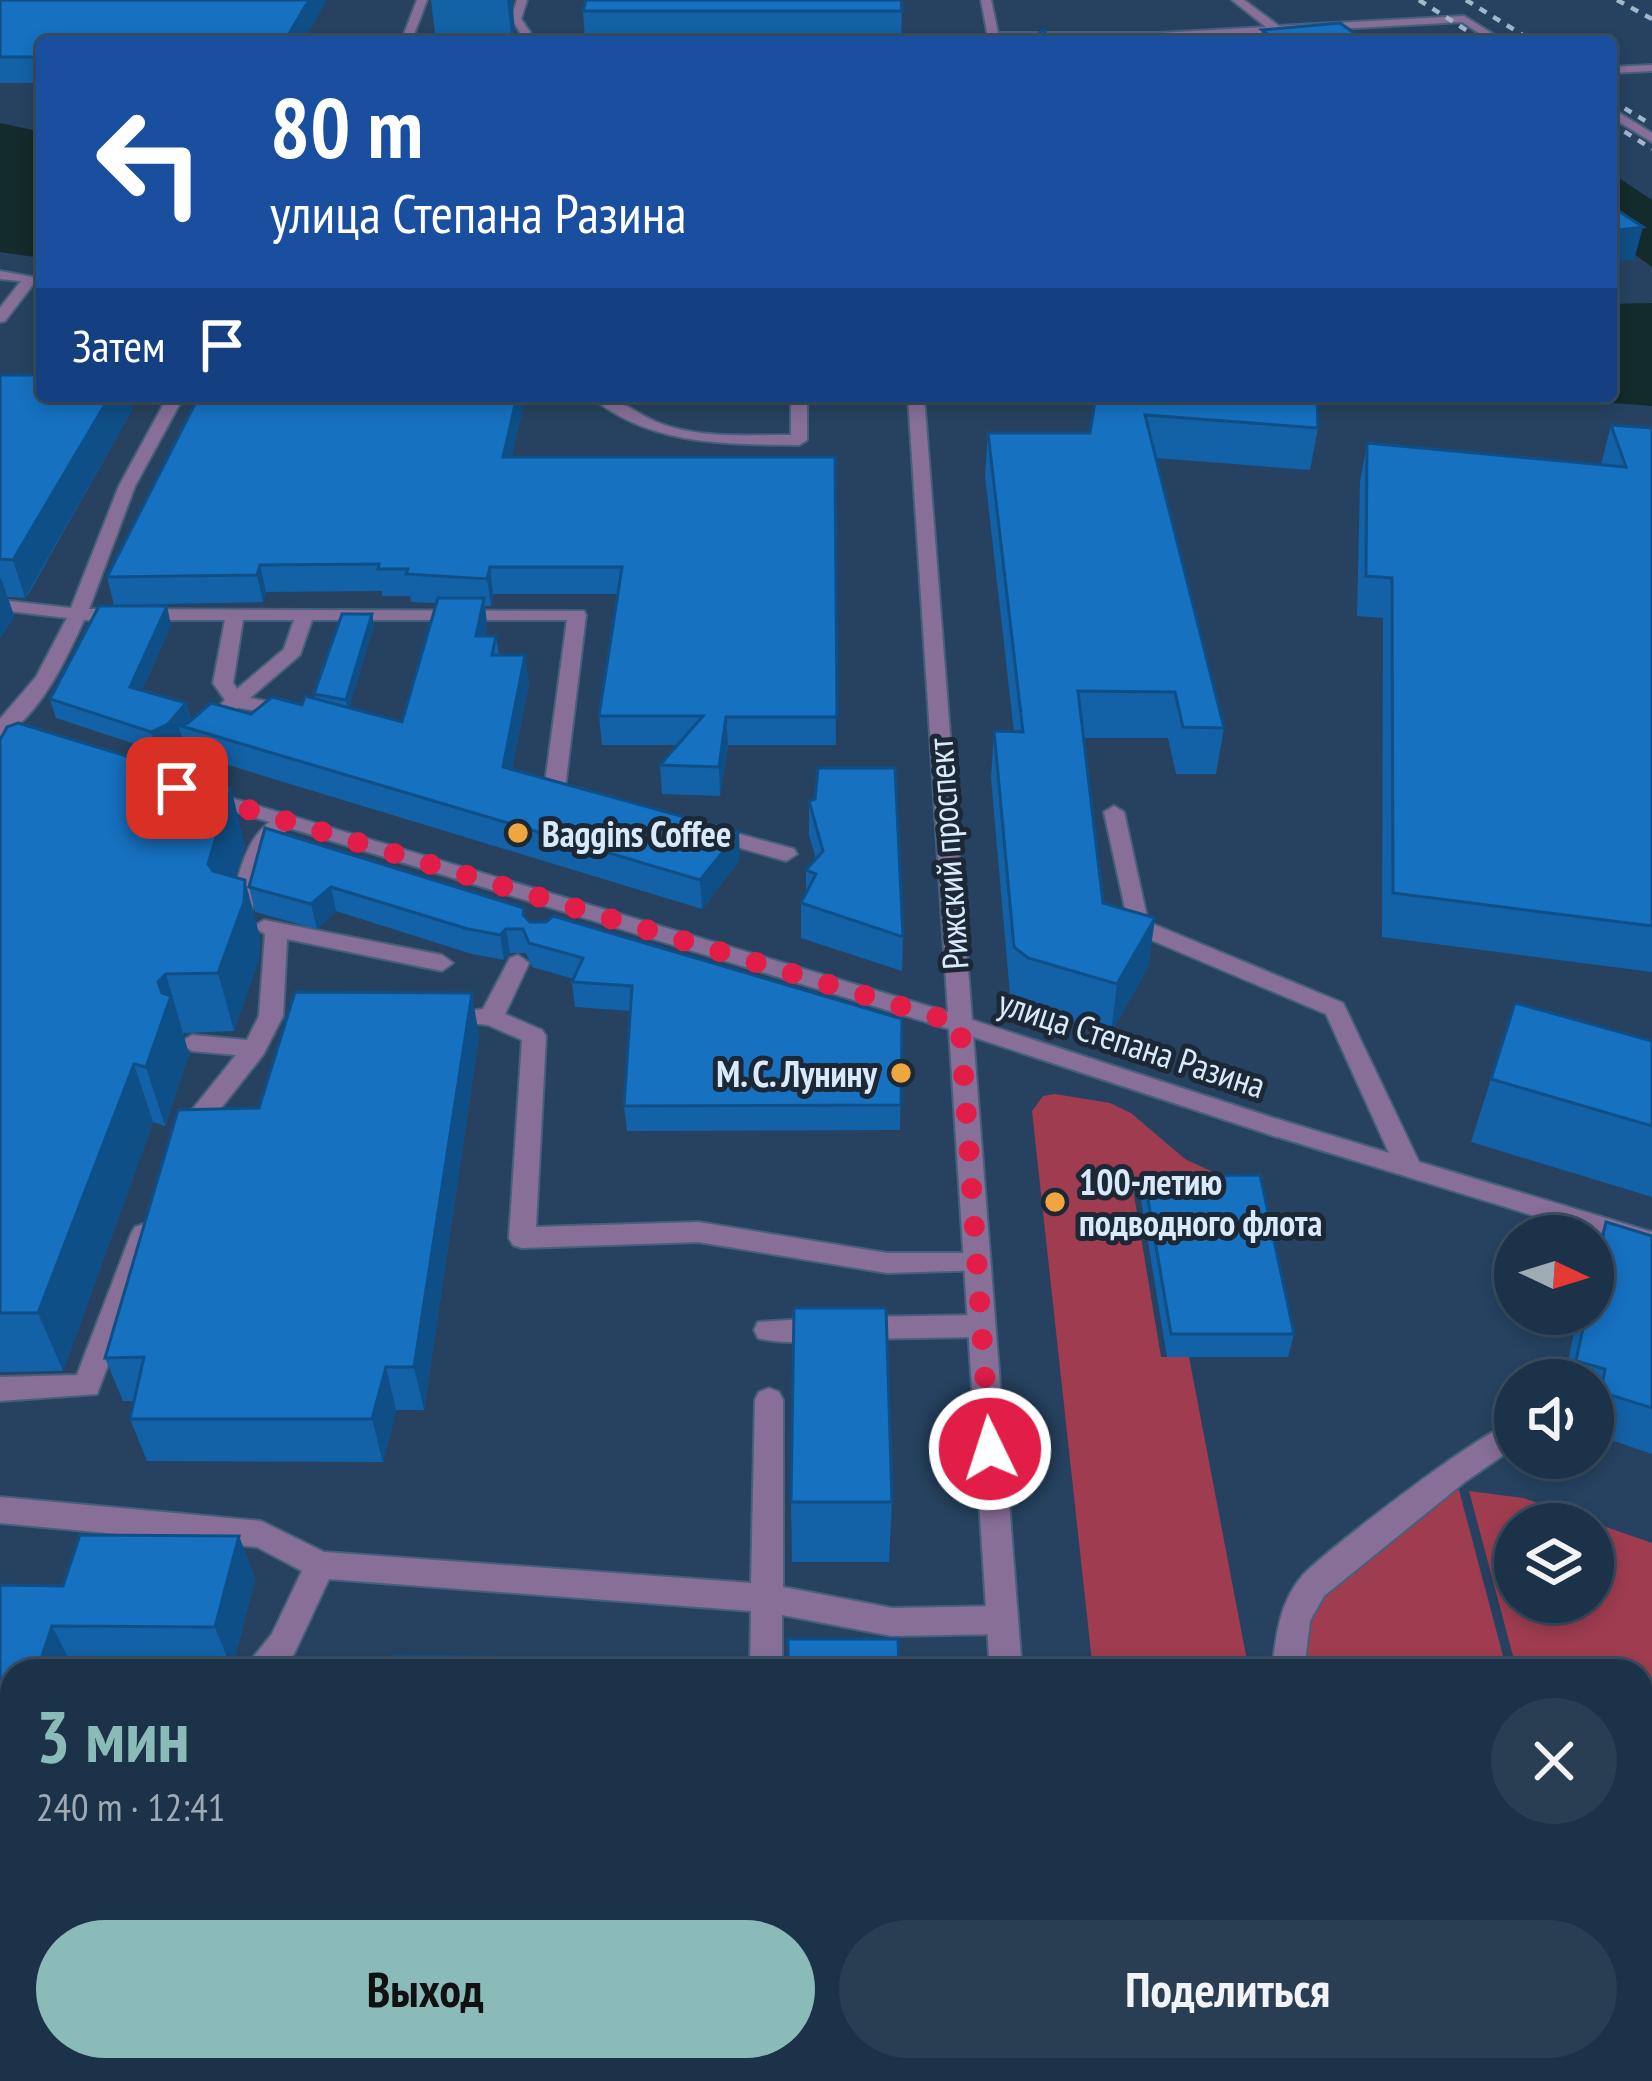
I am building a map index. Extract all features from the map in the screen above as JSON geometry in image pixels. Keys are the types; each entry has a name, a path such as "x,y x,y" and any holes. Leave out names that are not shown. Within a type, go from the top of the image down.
{"street":[{"path":"408,36 422,0"},
{"path":"522,0 516,19 523,36"},
{"path":"986,0 993,36"},
{"path":"1237,0 1277,30"},
{"path":"1449,9 1492,36"},
{"path":"1146,36 1465,19"},
{"path":"1617,70 1652,68"},
{"path":"1617,116 1652,138"},
{"path":"0,275 32,278 22,300 0,318"},
{"path":"6,735 28,706 77,614 129,482 173,402"},
{"path":"609,402 656,428 710,439 799,440 799,402"},
{"name":"Рижский проспект","path":"916,402 1005,1659"},
{"path":"0,605 77,614 577,615 554,791 595,801"},
{"path":"227,708 224,683 235,613"},
{"path":"227,708 293,651 305,613"},
{"path":"227,708 323,717"},
{"name":"улица Степана Разина","path":"174,752 152,781 960,1024 1277,1128 1652,1242"},
{"path":"1114,812 1138,926 1335,1010 1408,1166"},
{"path":"284,820 256,848 238,920 442,964"},
{"path":"701,830 786,854"},
{"path":"547,930 567,906"},
{"path":"178,1145 281,1016 276,931"},
{"path":"491,1017 518,964"},
{"path":"447,1017 491,1017 534,1036 521,1238 698,1232 887,1263 976,1263"},
{"path":"192,1043 254,1049"},
{"path":"0,1388 87,1387 153,1211"},
{"path":"768,1330 980,1326"},
{"path":"766,1659 769,1400"},
{"path":"1289,1659 1294,1619 1312,1586 1494,1446"},
{"path":"0,1510 261,1534 320,1565 769,1598 892,1622 1002,1620"},
{"path":"269,1659 283,1644 320,1565"}],"shaded area":[{"path":"0,123 36,131 36,257 0,252"},
{"path":"1617,177 1652,200 1652,267 1617,241"},
{"path":"1652,303 1652,406 1598,402 1617,402 1617,304"},
{"path":"1043,1096 1110,1103 1131,1113 1185,1159 1230,1180 1227,1188 1133,1189 1161,1357 1189,1357 1247,1659 1092,1659 1032,1111"},
{"path":"1459,1490 1504,1659 1305,1659 1309,1622 1323,1593 1446,1492"},
{"path":"1469,1491 1537,1503 1494,1503 1494,1585"},
{"path":"1614,1530 1652,1543 1652,1659 1514,1659 1504,1623 1614,1623"}],"building":[{"path":"0,0 309,0 288,36 36,36 36,57 0,57"},
{"path":"586,0 901,0 902,11 583,11"},
{"path":"1340,23 1358,36 1270,36 1262,30"},
{"path":"1617,210 1643,227 1617,230"},
{"path":"0,375 36,375 36,402 106,402 13,560 0,559"},
{"path":"196,402 516,402 503,457 835,457 837,717 726,717 719,767 660,765 703,716 599,716 622,567 490,567 487,579 406,574 408,569 378,569 379,564 260,565 257,575 107,577"},
{"path":"1095,402 1317,402 1318,428 1145,415 1224,728 1183,727 1175,692 1078,691 1103,903 1155,918 1117,984 1028,958 1014,947 994,731 1023,732 988,433 1090,433"},
{"path":"1611,425 1652,428 1652,926 1393,893 1392,578 1366,576 1367,443 1626,467"},
{"path":"438,598 484,598 476,636 496,636 492,655 525,655 503,767 739,832 700,880 178,725 188,723 211,703 251,714 272,697 302,705 305,696 402,722"},
{"path":"99,606 167,606 130,687 186,703 168,724 151,732 50,699"},
{"path":"342,614 372,614 346,700 314,694"},
{"path":"18,723 231,788 208,864 213,871 245,880 244,902 218,973 166,974 158,982 162,993 171,996 146,1067 134,1064 38,1313 0,1313 0,740 7,727"},
{"path":"818,768 895,768 903,937 801,903 816,874 806,870 823,851 809,801 815,799"},
{"path":"265,828 524,908 523,915 530,922 546,922 553,916 902,1019 901,1105 624,1106 632,986 572,982 583,958 529,943 523,929 506,929 500,935 468,929 331,887 311,904 249,887"},
{"path":"295,992 472,993 414,1367 386,1367 372,1419 130,1419 144,1357 105,1358 178,1110 259,1108"},
{"path":"1515,1003 1652,1041 1652,1126 1491,1079"},
{"path":"1260,1175 1294,1334 1171,1334 1144,1176"},
{"path":"1614,1224 1652,1236 1652,1408 1614,1396 1614,1359 1576,1359 1582,1335 1614,1335"},
{"path":"794,1308 886,1308 892,1502 791,1502"},
{"path":"80,1535 239,1536 215,1627 52,1626 41,1659 0,1659 0,1585 63,1586"},
{"path":"788,1639 898,1639 899,1659 788,1659"},
{"path":"393,1656 495,1657 495,1659"}],"railway":[{"path":"1419,0 1476,36"},
{"path":"1466,0 1524,36"},
{"path":"1617,0 1652,19"},
{"path":"1617,104 1652,125"},
{"path":"1617,127 1652,149"}],"place":[{"name":"Baggins Coffee","path":"518,833"},
{"name":"М. С. Лунину","path":"901,1073"},
{"name":"100-летию подводного флота","path":"1055,1202"}],"route":[{"path":"177,788 960,1024 990,1449"}]}
